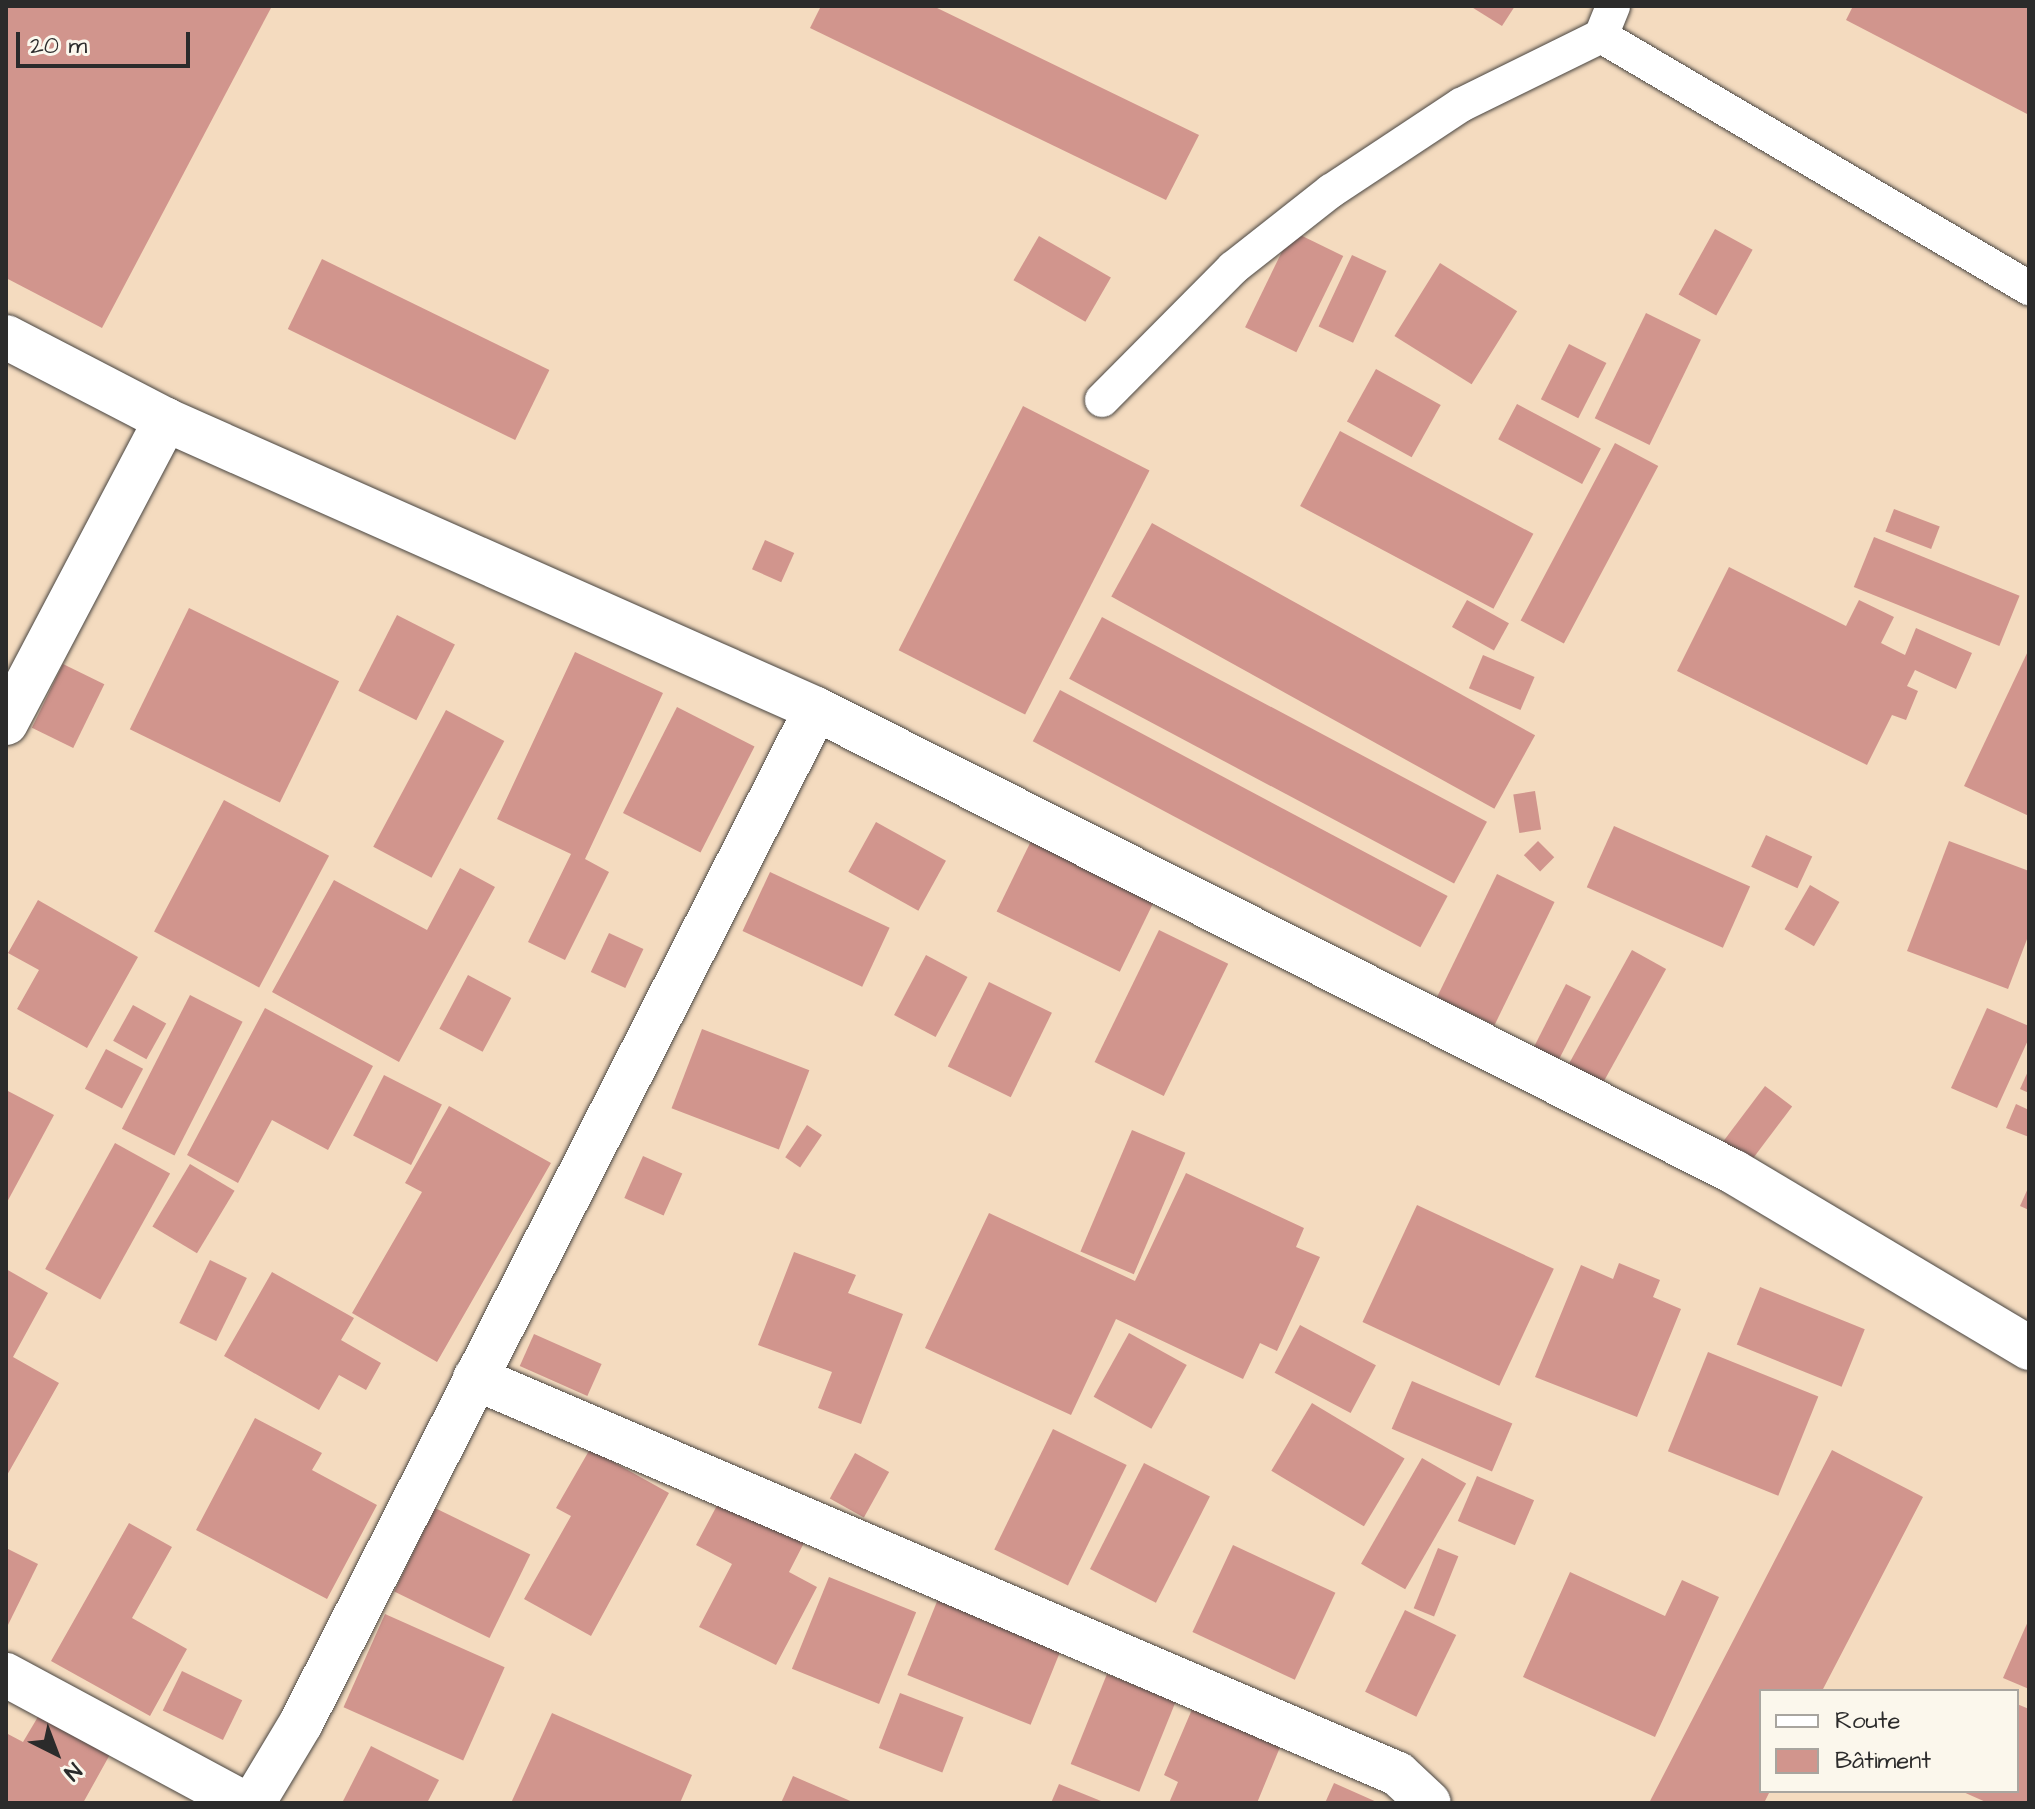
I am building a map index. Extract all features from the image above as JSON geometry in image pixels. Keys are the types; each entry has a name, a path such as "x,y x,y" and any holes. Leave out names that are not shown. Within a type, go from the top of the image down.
{"street":[{"path":"6,337 166,420 816,709 1734,1172 2029,1348"},
{"path":"6,723 166,420"},
{"path":"253,1803 301,1723 816,709"},
{"path":"475,1378 1398,1774 1429,1803"},
{"path":"6,1675 244,1803"}],"lane":[{"path":"1102,400 1233,268 1331,191 1461,105 1607,21 2029,288"}],"building":[{"path":"6,6 272,6 102,328 6,278"},
{"path":"821,6 933,6 1199,135 1166,200 810,28"},
{"path":"1470,6 1515,6 1502,26"},
{"path":"1853,6 2029,6 2029,115 1846,20"},
{"path":"1715,229 1753,250 1716,315 1679,295"},
{"path":"1292,231 1343,256 1296,352 1245,327"},
{"path":"1039,236 1111,277 1085,322 1014,280"},
{"path":"1352,255 1386,271 1353,343 1319,327"},
{"path":"322,259 549,370 515,440 288,329"},
{"path":"1440,263 1517,311 1472,384 1394,336"},
{"path":"1646,313 1701,340 1650,445 1595,418"},
{"path":"1569,344 1606,363 1578,418 1541,399"},
{"path":"1376,369 1441,405 1412,457 1347,421"},
{"path":"1517,404 1601,449 1582,484 1498,439"},
{"path":"1023,406 1150,470 1025,715 899,650"},
{"path":"1340,431 1533,534 1493,609 1300,506"},
{"path":"1615,443 1658,466 1564,643 1521,620"},
{"path":"1894,509 1940,527 1931,549 1885,531"},
{"path":"1152,523 1535,735 1494,809 1111,596"},
{"path":"1874,537 2020,596 1999,646 1854,587"},
{"path":"765,540 794,553 781,582 752,569"},
{"path":"1729,567 1846,626 1859,600 1894,617 1881,643 1905,655 1916,628 1972,653 1956,689 1915,670 1907,686 1918,691 1906,720 1892,715 1867,765 1677,671"},
{"path":"1467,600 1509,623 1494,650 1452,627"},
{"path":"189,608 339,681 280,803 130,729"},
{"path":"397,615 455,645 416,720 358,691"},
{"path":"1102,617 1487,822 1454,883 1069,679"},
{"path":"2029,649 2029,816 1964,786"},
{"path":"575,652 663,693 585,859 609,872 565,960 528,942 571,854 497,819"},
{"path":"1483,655 1535,677 1520,710 1469,688"},
{"path":"63,664 104,684 73,748 32,728"},
{"path":"1060,690 1448,896 1420,947 1033,741"},
{"path":"677,707 755,746 700,853 623,813"},
{"path":"446,710 504,741 432,878 373,847"},
{"path":"1535,791 1541,830 1519,833 1513,794"},
{"path":"224,800 329,856 259,987 154,932"},
{"path":"876,822 946,861 918,911 848,872"},
{"path":"1614,826 1750,887 1723,948 1587,887"},
{"path":"1766,835 1812,857 1797,888 1751,867"},
{"path":"1033,837 1156,897 1120,972 997,912"},
{"path":"1538,841 1554,857 1540,871 1524,855"},
{"path":"1949,841 2029,871 2029,934 2008,989 1907,951"},
{"path":"460,868 495,887 399,1062 272,992 334,880 427,930"},
{"path":"770,872 890,928 862,987 743,931"},
{"path":"1497,874 1555,902 1494,1025 1437,997"},
{"path":"1810,885 1839,902 1814,946 1784,929"},
{"path":"38,900 138,957 87,1048 17,1009 39,970 8,953"},
{"path":"1159,930 1228,964 1164,1096 1095,1062"},
{"path":"609,933 643,949 625,988 591,972"},
{"path":"1632,950 1666,969 1598,1092 1564,1073"},
{"path":"926,955 967,977 936,1037 894,1015"},
{"path":"468,975 511,998 483,1052 439,1029"},
{"path":"989,982 1052,1013 1011,1097 948,1066"},
{"path":"1566,984 1591,997 1558,1061 1533,1048"},
{"path":"190,995 243,1022 174,1155 122,1129"},
{"path":"133,1005 166,1023 146,1059 113,1041"},
{"path":"265,1008 373,1066 328,1150 272,1120 238,1183 187,1155"},
{"path":"1987,1008 2029,1026 2029,1038 1997,1108 1951,1088"},
{"path":"702,1029 809,1070 779,1150 672,1108"},
{"path":"106,1049 143,1069 122,1108 85,1089"},
{"path":"2029,1069 2029,1093 2020,1089"},
{"path":"384,1075 442,1105 411,1165 353,1136"},
{"path":"1765,1086 1792,1106 1739,1177 1712,1156"},
{"path":"6,1090 54,1115 6,1204"},
{"path":"2016,1104 2029,1110 2029,1137 2006,1128"},
{"path":"449,1106 551,1163 437,1362 352,1313 422,1192 405,1183"},
{"path":"807,1125 822,1135 800,1167 785,1157"},
{"path":"1132,1130 1185,1153 1134,1274 1080,1252"},
{"path":"115,1143 170,1174 100,1299 45,1269"},
{"path":"643,1156 682,1173 664,1216 624,1198"},
{"path":"190,1164 235,1191 197,1253 152,1227"},
{"path":"1186,1173 1304,1228 1296,1247 1320,1257 1277,1351 1260,1343 1243,1379 1116,1319 1071,1415 925,1348 989,1213 1135,1281"},
{"path":"2029,1186 2029,1210 2020,1206"},
{"path":"1417,1205 1554,1269 1499,1386 1362,1322"},
{"path":"794,1252 856,1275 848,1293 903,1314 861,1424 818,1408 832,1372 758,1345"},
{"path":"210,1260 247,1278 216,1341 179,1323"},
{"path":"1619,1263 1660,1280 1653,1297 1681,1309 1637,1417 1535,1377 1581,1265 1613,1279"},
{"path":"6,1269 48,1293 13,1357 59,1383 6,1477"},
{"path":"272,1272 354,1318 341,1340 381,1363 366,1390 339,1375 319,1410 224,1356"},
{"path":"1760,1287 1865,1329 1842,1387 1737,1344"},
{"path":"1300,1325 1376,1365 1351,1413 1275,1373"},
{"path":"1129,1333 1187,1365 1151,1429 1094,1397"},
{"path":"534,1334 602,1364 587,1396 520,1366"},
{"path":"1708,1352 1818,1397 1778,1496 1668,1451"},
{"path":"1412,1381 1512,1424 1492,1471 1392,1429"},
{"path":"1312,1403 1405,1459 1364,1526 1271,1471"},
{"path":"255,1418 322,1453 312,1470 377,1505 327,1599 196,1530"},
{"path":"1053,1429 1127,1465 1068,1585 994,1549"},
{"path":"590,1449 669,1493 591,1636 524,1599 571,1516 556,1508"},
{"path":"1832,1450 1923,1497 1823,1689 1759,1689 1759,1793 1769,1793 1764,1803 1649,1803"},
{"path":"855,1453 889,1472 864,1517 830,1498"},
{"path":"1422,1458 1466,1484 1405,1589 1361,1564"},
{"path":"1144,1463 1210,1497 1156,1603 1090,1569"},
{"path":"1477,1476 1534,1500 1515,1545 1458,1521"},
{"path":"722,1496 806,1539 789,1572 817,1587 776,1665 699,1627 732,1564 696,1545"},
{"path":"435,1508 530,1554 490,1638 394,1592"},
{"path":"129,1523 172,1547 132,1618 187,1649 150,1716 51,1661"},
{"path":"1233,1545 1335,1593 1295,1680 1192,1632"},
{"path":"6,1548 38,1564 6,1629"},
{"path":"1438,1548 1458,1556 1434,1617 1414,1608"},
{"path":"1570,1572 1665,1616 1682,1580 1719,1597 1655,1737 1523,1677"},
{"path":"829,1577 916,1612 879,1704 792,1669"},
{"path":"938,1599 1061,1649 1031,1725 907,1675"},
{"path":"1405,1610 1456,1635 1416,1717 1365,1692"},
{"path":"385,1614 505,1667 463,1760 344,1707"},
{"path":"2029,1619 2029,1689 2003,1678"},
{"path":"182,1671 242,1700 223,1740 163,1711"},
{"path":"1107,1674 1176,1702 1139,1792 1071,1764"},
{"path":"900,1693 963,1717 942,1772 879,1748"},
{"path":"1196,1700 1285,1735 1257,1803 1169,1803 1178,1782 1164,1775"},
{"path":"2019,1705 2029,1709 2029,1803 1988,1803 1966,1793 2019,1793"},
{"path":"42,1710 113,1749 83,1803 6,1803 6,1733 23,1742"},
{"path":"552,1713 692,1775 680,1803 511,1803"},
{"path":"371,1746 439,1780 427,1803 342,1803"},
{"path":"793,1776 855,1803 781,1803"},
{"path":"1334,1783 1379,1803 1325,1803"},
{"path":"1059,1784 1106,1803 1051,1803"}]}
